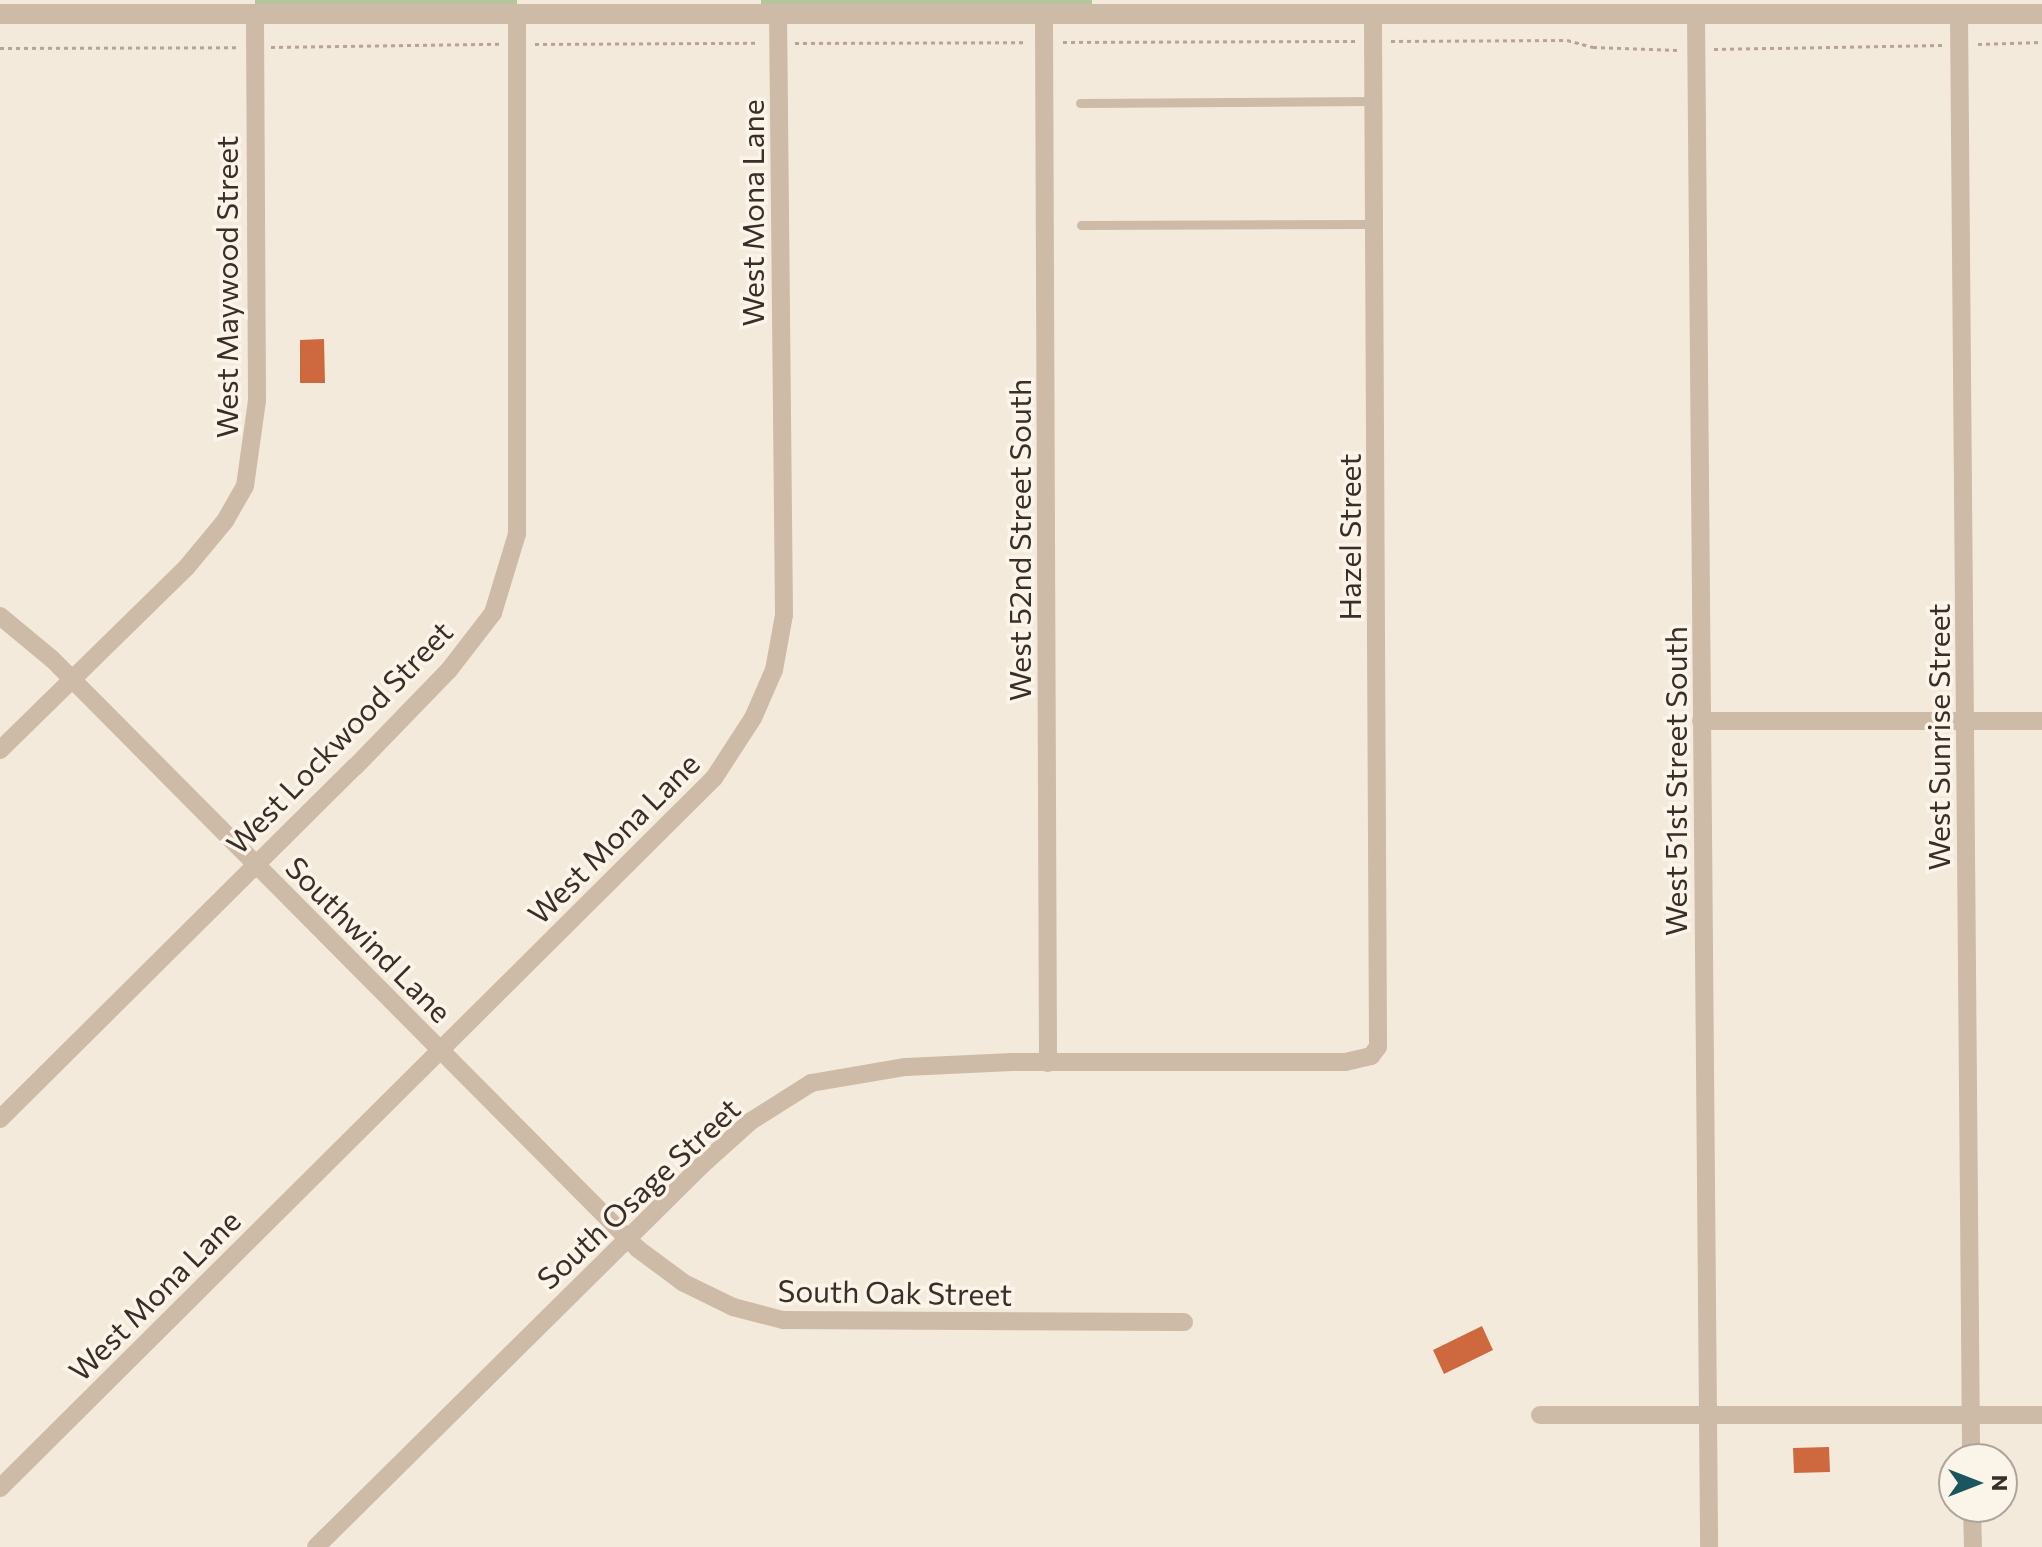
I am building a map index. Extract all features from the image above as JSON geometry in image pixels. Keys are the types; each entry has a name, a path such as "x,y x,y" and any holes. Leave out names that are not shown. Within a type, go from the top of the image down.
{"street":[{"path":"0,14 130,7 255,14 1044,17 1092,8 1373,15 1408,8 1696,14 2042,14"},
{"name":"West Maywood Street","path":"0,750 193,560 245,486 257,401 255,14"},
{"name":"West 51st Street South","path":"1696,14 1709,1547"},
{"name":"West Sunrise Street","path":"1959,14 1971,1443"},
{"name":"West Lockwood Street","path":"0,1119 449,670 493,613 507,579 518,509 517,15"},
{"name":"Hazel Street","path":"1371,1056 1381,1033 1373,15"},
{"name":"West Mona Lane","path":"0,1488 724,765 774,670 785,594 778,16"},
{"name":"West 52nd Street South","path":"1044,17 1048,1063"},
{"name":"Southwind Lane","path":"0,616 71,678 628,1239"},
{"path":"1702,721 2042,721"},
{"name":"South Osage Street","path":"316,1547 751,1121 811,1083 906,1067 1048,1063 1287,1064 1371,1056"},
{"name":"South Oak Street","path":"628,1239 684,1283 733,1307 783,1320 1184,1322"},
{"path":"1540,1415 1708,1418 2042,1415"},
{"path":"1972,1523 1973,1547"}],"lane":[{"path":"1080,103 1372,101"},
{"path":"1081,225 1375,224"}],"path":[{"path":"0,48 1567,40 1593,47 1696,49 2042,42"}],"green space":[{"path":"255,0 517,0 517,15 255,14"},
{"path":"761,0 1092,0 1092,16 761,16"}],"building":[{"path":"324,339 325,383 300,383 300,340"},
{"path":"1482,1326 1493,1350 1444,1374 1433,1350"},
{"path":"1829,1447 1830,1472 1794,1473 1793,1448"}]}
